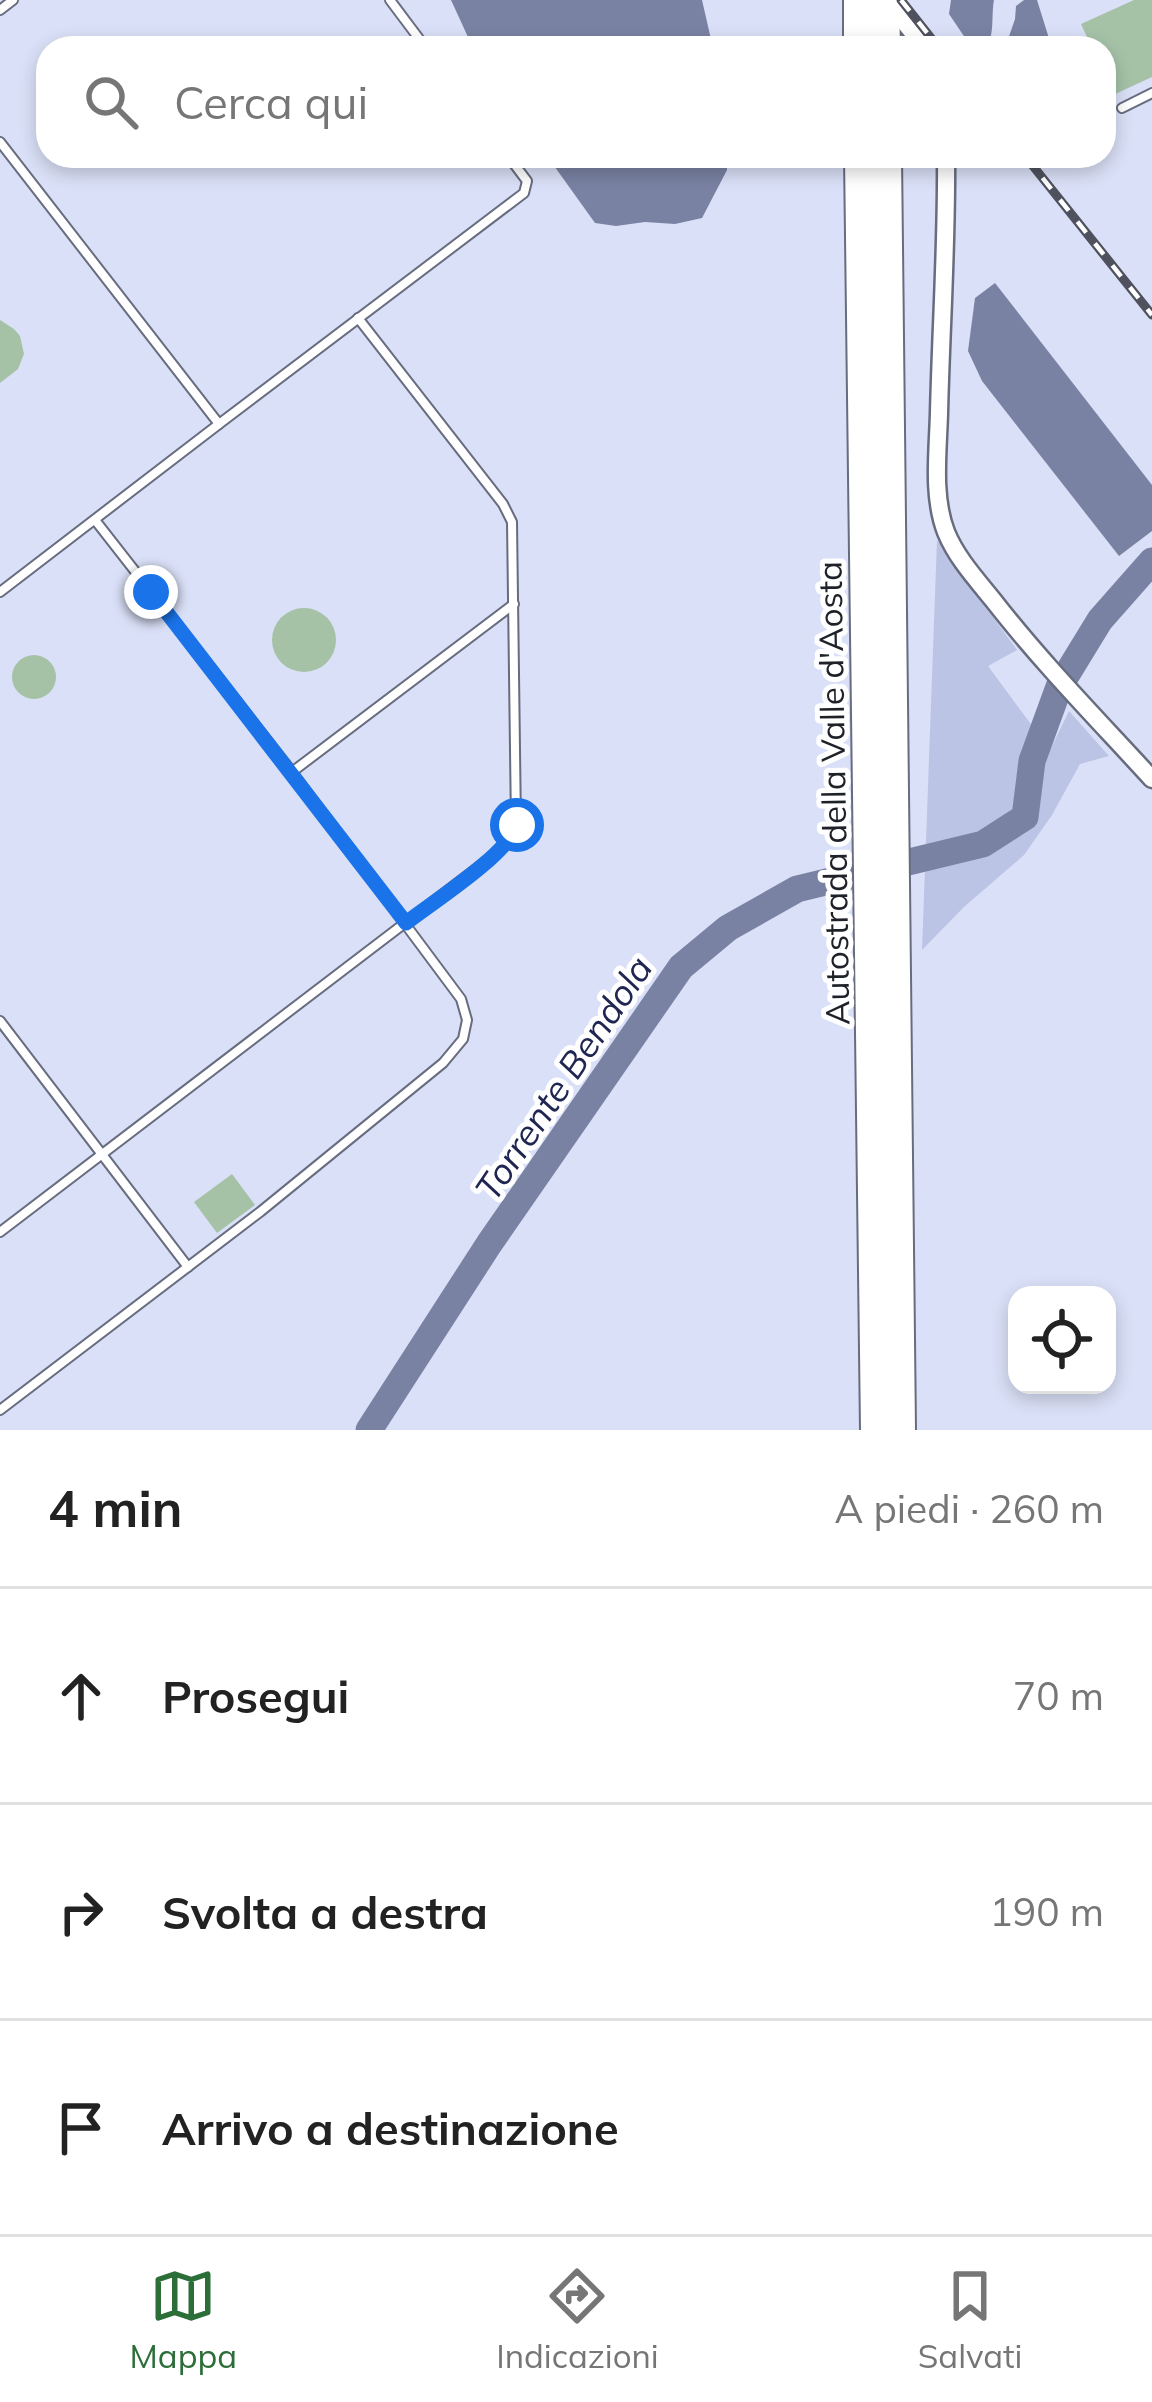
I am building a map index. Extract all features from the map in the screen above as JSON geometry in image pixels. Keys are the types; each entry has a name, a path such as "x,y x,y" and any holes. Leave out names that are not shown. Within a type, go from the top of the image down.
{"highway":[{"path":"885,0 885,36"},
{"name":"Autostrada della Valle d'Aosta","path":"860,168 882,867"},
{"name":"Autostrada della Valle d'Aosta","path":"876,1430 886,168"},
{"name":"Autostrada della Valle d'Aosta","path":"883,957 901,1430"}],"street":[{"path":"885,0 915,36"},
{"path":"946,168 939,507 946,532 966,567 1051,670 1152,778"}],"lane":[{"path":"0,10 13,0"},
{"path":"390,0 417,36"},
{"path":"1122,108 1152,93"},
{"path":"0,142 219,424"},
{"path":"0,592 524,193 527,181 517,168"},
{"path":"0,1232 513,838 517,825 512,522 503,504 358,318"},
{"path":"0,1410 260,1212 443,1063 463,1040 467,1020 461,998 406,923 95,520"},
{"path":"292,772 514,604"},
{"path":"0,1021 188,1267"}],"shaded area":[{"path":"451,0 702,0 710,36 468,36"},
{"path":"951,0 994,0 991,36 964,36 949,14"},
{"path":"1037,0 1048,36 1009,36 1016,6"},
{"path":"556,168 727,168 702,218 675,224 595,223"},
{"path":"995,283 1152,485 1152,531 1119,556 982,381 968,351 975,298"},
{"path":"937,540 1017,650 988,666 1050,750 1069,711 1109,756 1080,764 1024,855 922,950"}],"building":[{"path":"1134,0 1152,0 1152,77 1116,94 1116,36 1086,36 1081,24"},
{"path":"0,320 20,336 24,354 18,369 0,383"},
{"path":"304,608 327,617 336,640 327,663 304,672 281,663 272,640 281,617"},
{"path":"34,655 50,661 56,677 50,693 34,699 18,693 12,677 18,661"},
{"path":"232,1174 255,1205 217,1233 194,1202"}],"waterway":[{"name":"Torrente Bendola","path":"369,1430 489,1244 681,967 728,928 797,889 983,844 1025,817 1032,761 1059,687 1100,620 1152,561"}],"railway":[{"path":"901,0 930,36"},
{"path":"1035,168 1152,315"}],"route":[{"path":"151,592 406,923 498,852 513,838 517,825"}]}
